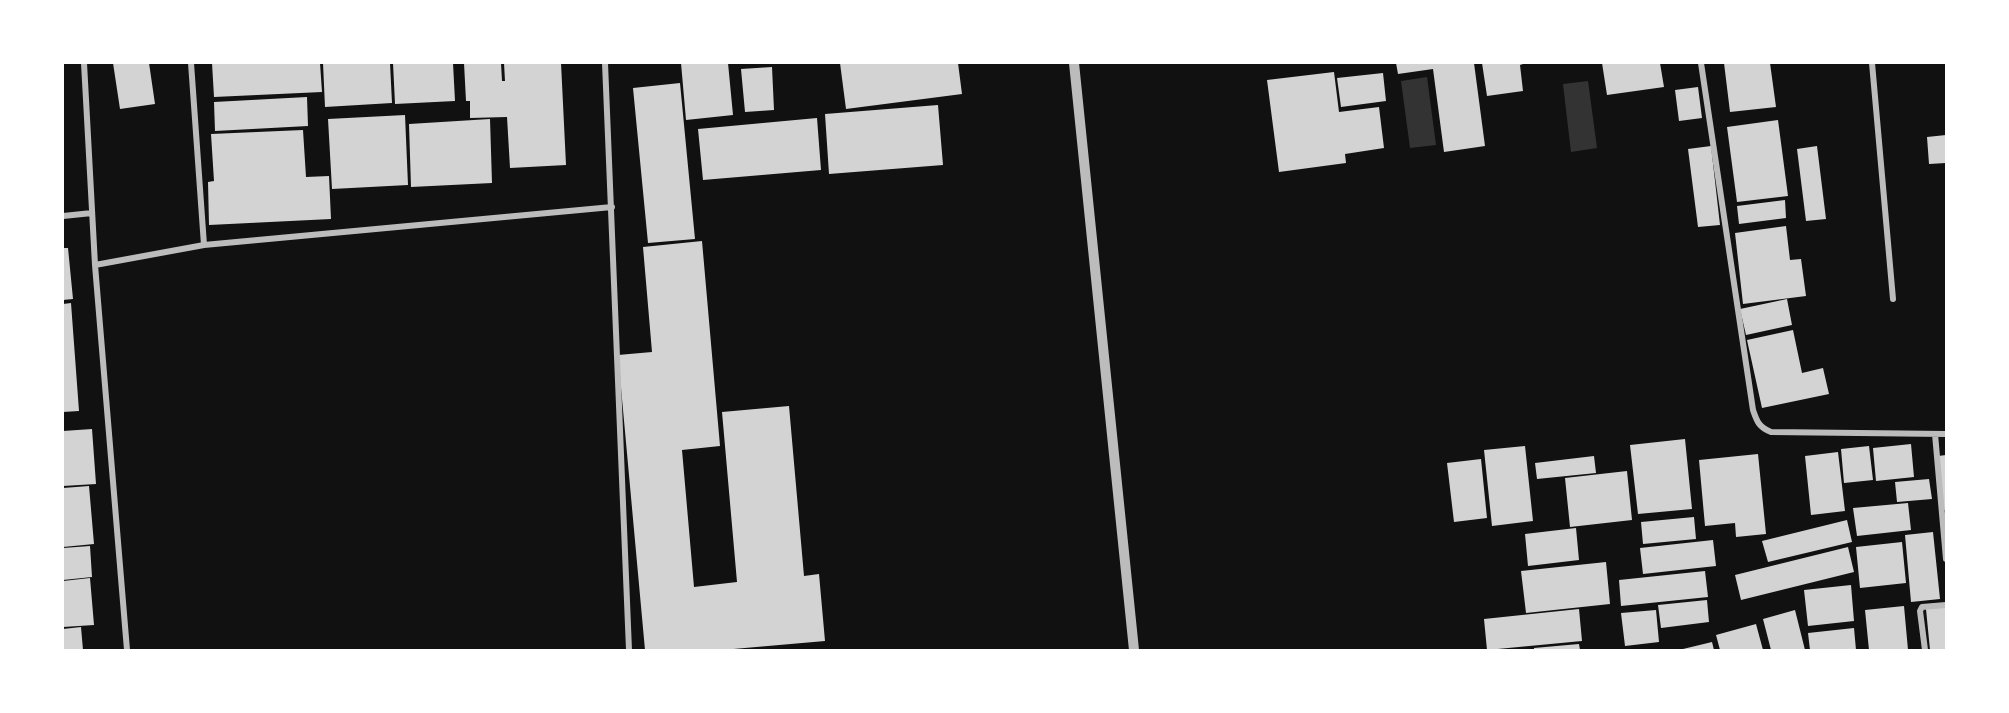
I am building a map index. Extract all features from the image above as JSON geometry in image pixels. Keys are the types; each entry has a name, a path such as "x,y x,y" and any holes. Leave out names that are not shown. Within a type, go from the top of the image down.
{"street":[{"path":"84,63 92,213 127,650"},
{"path":"191,63 204,245"},
{"path":"605,63 629,650"},
{"path":"1074,63 1134,650"},
{"path":"1701,63 1753,410 1757,423 1763,429 1771,432 1946,434"},
{"path":"1872,63 1893,298"},
{"path":"96,265 204,245 612,207"},
{"path":"63,216 92,213"},
{"path":"1935,434 1946,559"},
{"path":"1925,650 1920,610 1922,607 1946,605"}],"shaded area":[{"path":"1427,77 1436,145 1410,148 1401,81"},
{"path":"1588,81 1597,148 1571,152 1563,84"}],"building":[{"path":"113,63 149,63 155,104 120,109"},
{"path":"212,63 320,63 322,92 214,97"},
{"path":"323,63 390,63 392,103 325,107"},
{"path":"393,63 453,63 455,101 395,104"},
{"path":"464,63 501,63 502,81 505,81 504,63 561,63 566,165 510,168 507,117 470,118 470,101 466,101"},
{"path":"681,63 728,63 733,115 686,120"},
{"path":"840,63 958,63 962,94 846,109"},
{"path":"1396,63 1474,63 1485,146 1444,152 1433,69 1398,74"},
{"path":"1482,63 1526,63 1520,65 1523,91 1487,96"},
{"path":"1602,63 1660,63 1664,87 1607,95"},
{"path":"1724,63 1770,63 1776,107 1730,112"},
{"path":"772,67 774,110 745,112 741,69"},
{"path":"1334,72 1339,112 1379,107 1384,148 1345,154 1346,163 1279,172 1267,80"},
{"path":"1383,73 1386,101 1341,107 1337,78"},
{"path":"680,83 695,239 648,243 633,88"},
{"path":"1698,87 1702,118 1679,121 1675,90"},
{"path":"307,97 308,126 215,131 214,102"},
{"path":"938,105 943,165 829,174 825,114"},
{"path":"405,115 408,185 332,189 328,119"},
{"path":"817,118 821,170 703,180 698,129"},
{"path":"490,119 492,183 411,187 409,124"},
{"path":"1778,120 1788,196 1737,202 1727,127"},
{"path":"303,130 306,177 329,176 331,219 209,225 208,182 214,181 211,134"},
{"path":"1946,135 1946,163 1929,164 1927,137"},
{"path":"1711,146 1720,225 1698,227 1688,149"},
{"path":"1817,146 1826,219 1806,221 1797,149"},
{"path":"1785,200 1786,218 1739,224 1737,206"},
{"path":"1786,226 1790,260 1801,259 1806,296 1743,304 1735,233"},
{"path":"702,241 720,446 682,450 694,587 737,582 722,412 789,406 804,576 819,574 825,641 722,650 645,650 618,355 652,352 643,247"},
{"path":"63,248 68,248 73,299 63,300"},
{"path":"1787,299 1792,325 1746,335 1740,309"},
{"path":"71,303 79,411 63,412 63,304"},
{"path":"1793,330 1802,373 1823,368 1829,394 1762,408 1747,340"},
{"path":"92,429 96,484 63,486 63,431"},
{"path":"1685,439 1692,509 1638,514 1630,445"},
{"path":"1911,444 1914,477 1876,481 1873,448"},
{"path":"1525,446 1533,521 1492,526 1484,450"},
{"path":"1869,446 1873,480 1844,483 1841,449"},
{"path":"1838,452 1845,511 1811,515 1805,456"},
{"path":"1758,454 1766,534 1736,537 1735,523 1705,526 1699,460"},
{"path":"1946,455 1946,510 1944,510 1938,456"},
{"path":"1594,456 1596,473 1537,479 1535,463"},
{"path":"1481,459 1487,518 1454,522 1447,463"},
{"path":"1627,471 1632,520 1570,527 1565,478"},
{"path":"1929,479 1932,499 1897,502 1895,482"},
{"path":"89,486 94,544 63,547 63,488"},
{"path":"1908,503 1911,530 1857,536 1853,508"},
{"path":"1694,517 1696,539 1643,544 1641,522"},
{"path":"1847,520 1852,542 1768,562 1762,541"},
{"path":"1576,528 1579,560 1528,566 1525,534"},
{"path":"1933,532 1940,599 1911,602 1905,535"},
{"path":"1713,540 1716,566 1643,574 1640,548"},
{"path":"1902,542 1906,583 1860,588 1856,547"},
{"path":"90,546 92,577 63,580 63,548"},
{"path":"1848,547 1854,572 1741,600 1735,575"},
{"path":"1606,562 1610,604 1526,613 1521,571"},
{"path":"1705,571 1708,597 1621,606 1619,580"},
{"path":"90,578 94,625 63,627 63,581"},
{"path":"1851,585 1854,621 1808,626 1804,590"},
{"path":"1707,600 1709,622 1661,628 1658,605"},
{"path":"1904,606 1908,650 1869,650 1865,610"},
{"path":"1946,607 1946,650 1930,650 1926,609"},
{"path":"1579,609 1582,641 1487,650 1484,619"},
{"path":"1656,610 1659,642 1625,646 1621,613"},
{"path":"1795,610 1805,650 1771,650 1763,619"},
{"path":"1756,624 1763,650 1720,650 1716,635"},
{"path":"81,627 83,650 63,650 63,629"},
{"path":"1854,628 1856,650 1810,650 1808,633"},
{"path":"1712,642 1714,650 1683,650 1683,649"},
{"path":"1579,644 1580,650 1534,650 1534,648"}]}
